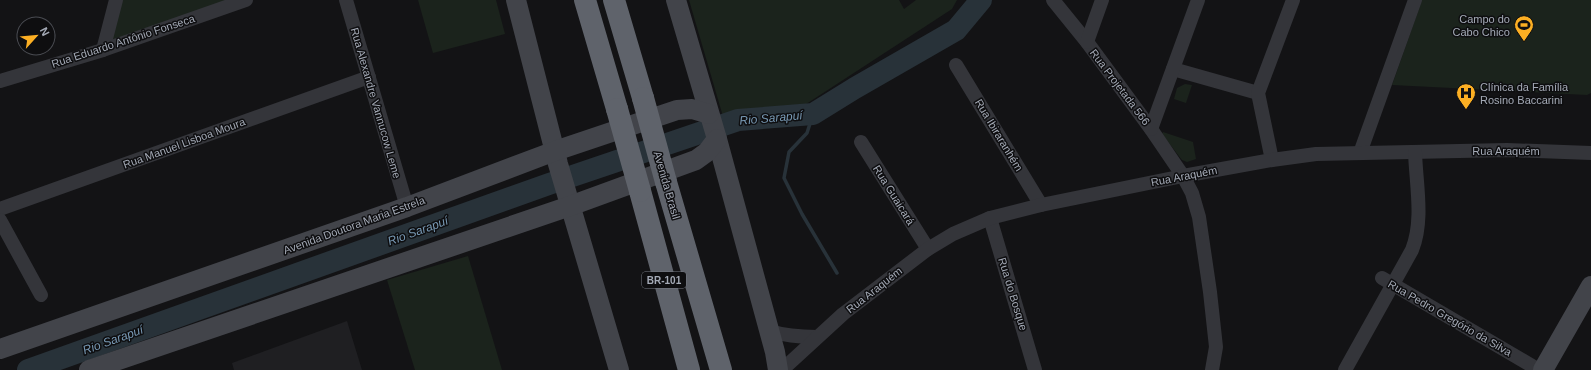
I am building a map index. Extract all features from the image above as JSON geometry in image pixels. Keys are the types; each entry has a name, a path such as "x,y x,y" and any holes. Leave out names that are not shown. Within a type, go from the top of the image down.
{"highway":[{"name":"BR-101","path":"585,0 617,109 689,370"},
{"name":"Avenida Brasil","path":"614,0 721,370"}],"street":[{"path":"103,50 116,0"},
{"name":"Rua Eduardo Antônio Fonseca","path":"0,81 103,50 246,0"},
{"name":"Rua Alexandre Vannucow Leme","path":"346,0 407,207"},
{"path":"516,0 550,151 568,197 619,370"},
{"path":"676,0 713,127 769,331 778,370"},
{"name":"Rua Projetada 566","path":"1053,0 1087,42 1151,130 1183,176 1192,193 1198,217 1210,292 1216,347 1212,370"},
{"path":"1087,42 1102,0"},
{"path":"1151,130 1198,0"},
{"path":"1272,160 1258,93 1293,0"},
{"path":"1360,153 1415,0"},
{"name":"Rua Ibiraranhém","path":"956,65 1041,205"},
{"path":"1173,69 1258,93"},
{"name":"Rua Manuel Lisboa Moura","path":"0,209 369,77"},
{"name":"Avenida Doutora Maria Estrela","path":"0,350 407,207 550,151 677,110 692,109 713,127"},
{"path":"89,370 546,214 568,197 696,160 707,152 713,127"},
{"name":"Rua Guaicará","path":"861,142 928,248"},
{"name":"Rua Araquém","path":"782,370 843,314 928,248 953,234 990,218 1041,205 1183,176 1272,160 1316,154 1506,150 1591,153"},
{"path":"1345,370 1387,280 1412,250 1417,238 1419,224 1415,152"},
{"path":"546,214 564,222 579,235"},
{"name":"Rua do Bosque","path":"990,218 1035,370"},
{"path":"0,220 41,295"},
{"name":"Rua Pedro Gregório da Silva","path":"1387,280 1539,370"},
{"path":"1542,370 1591,286"},
{"path":"769,331 798,338 817,337"}],"shaded area":[{"path":"116,0 246,0 103,50"},
{"path":"418,0 496,0 505,34 433,53"},
{"path":"689,0 899,0 904,9 916,0 957,0 952,9 797,110 736,115 724,120"},
{"name":"Campo do Cabo Chico","path":"1422,0 1591,0 1591,93 1587,95 1392,85"},
{"path":"1185,84 1192,85 1186,103 1174,99 1177,88"},
{"path":"1163,132 1193,142 1196,159 1187,162 1182,160 1162,134"},
{"path":"468,256 502,370 415,370 387,280"},
{"path":"347,321 362,370 234,370 232,363"}],"waterway":[{"name":"Rio Sarapuí","path":"28,370 549,184 738,120 813,114 956,30 981,0"},
{"name":"Rio Sarapuí","path":"813,114 807,133 789,152 784,178 802,214 837,273"}],"place":[{"name":"Campo do Cabo Chico","path":"1524,42"},
{"name":"Clínica da Família Rosino Baccarini","path":"1466,110"}]}
